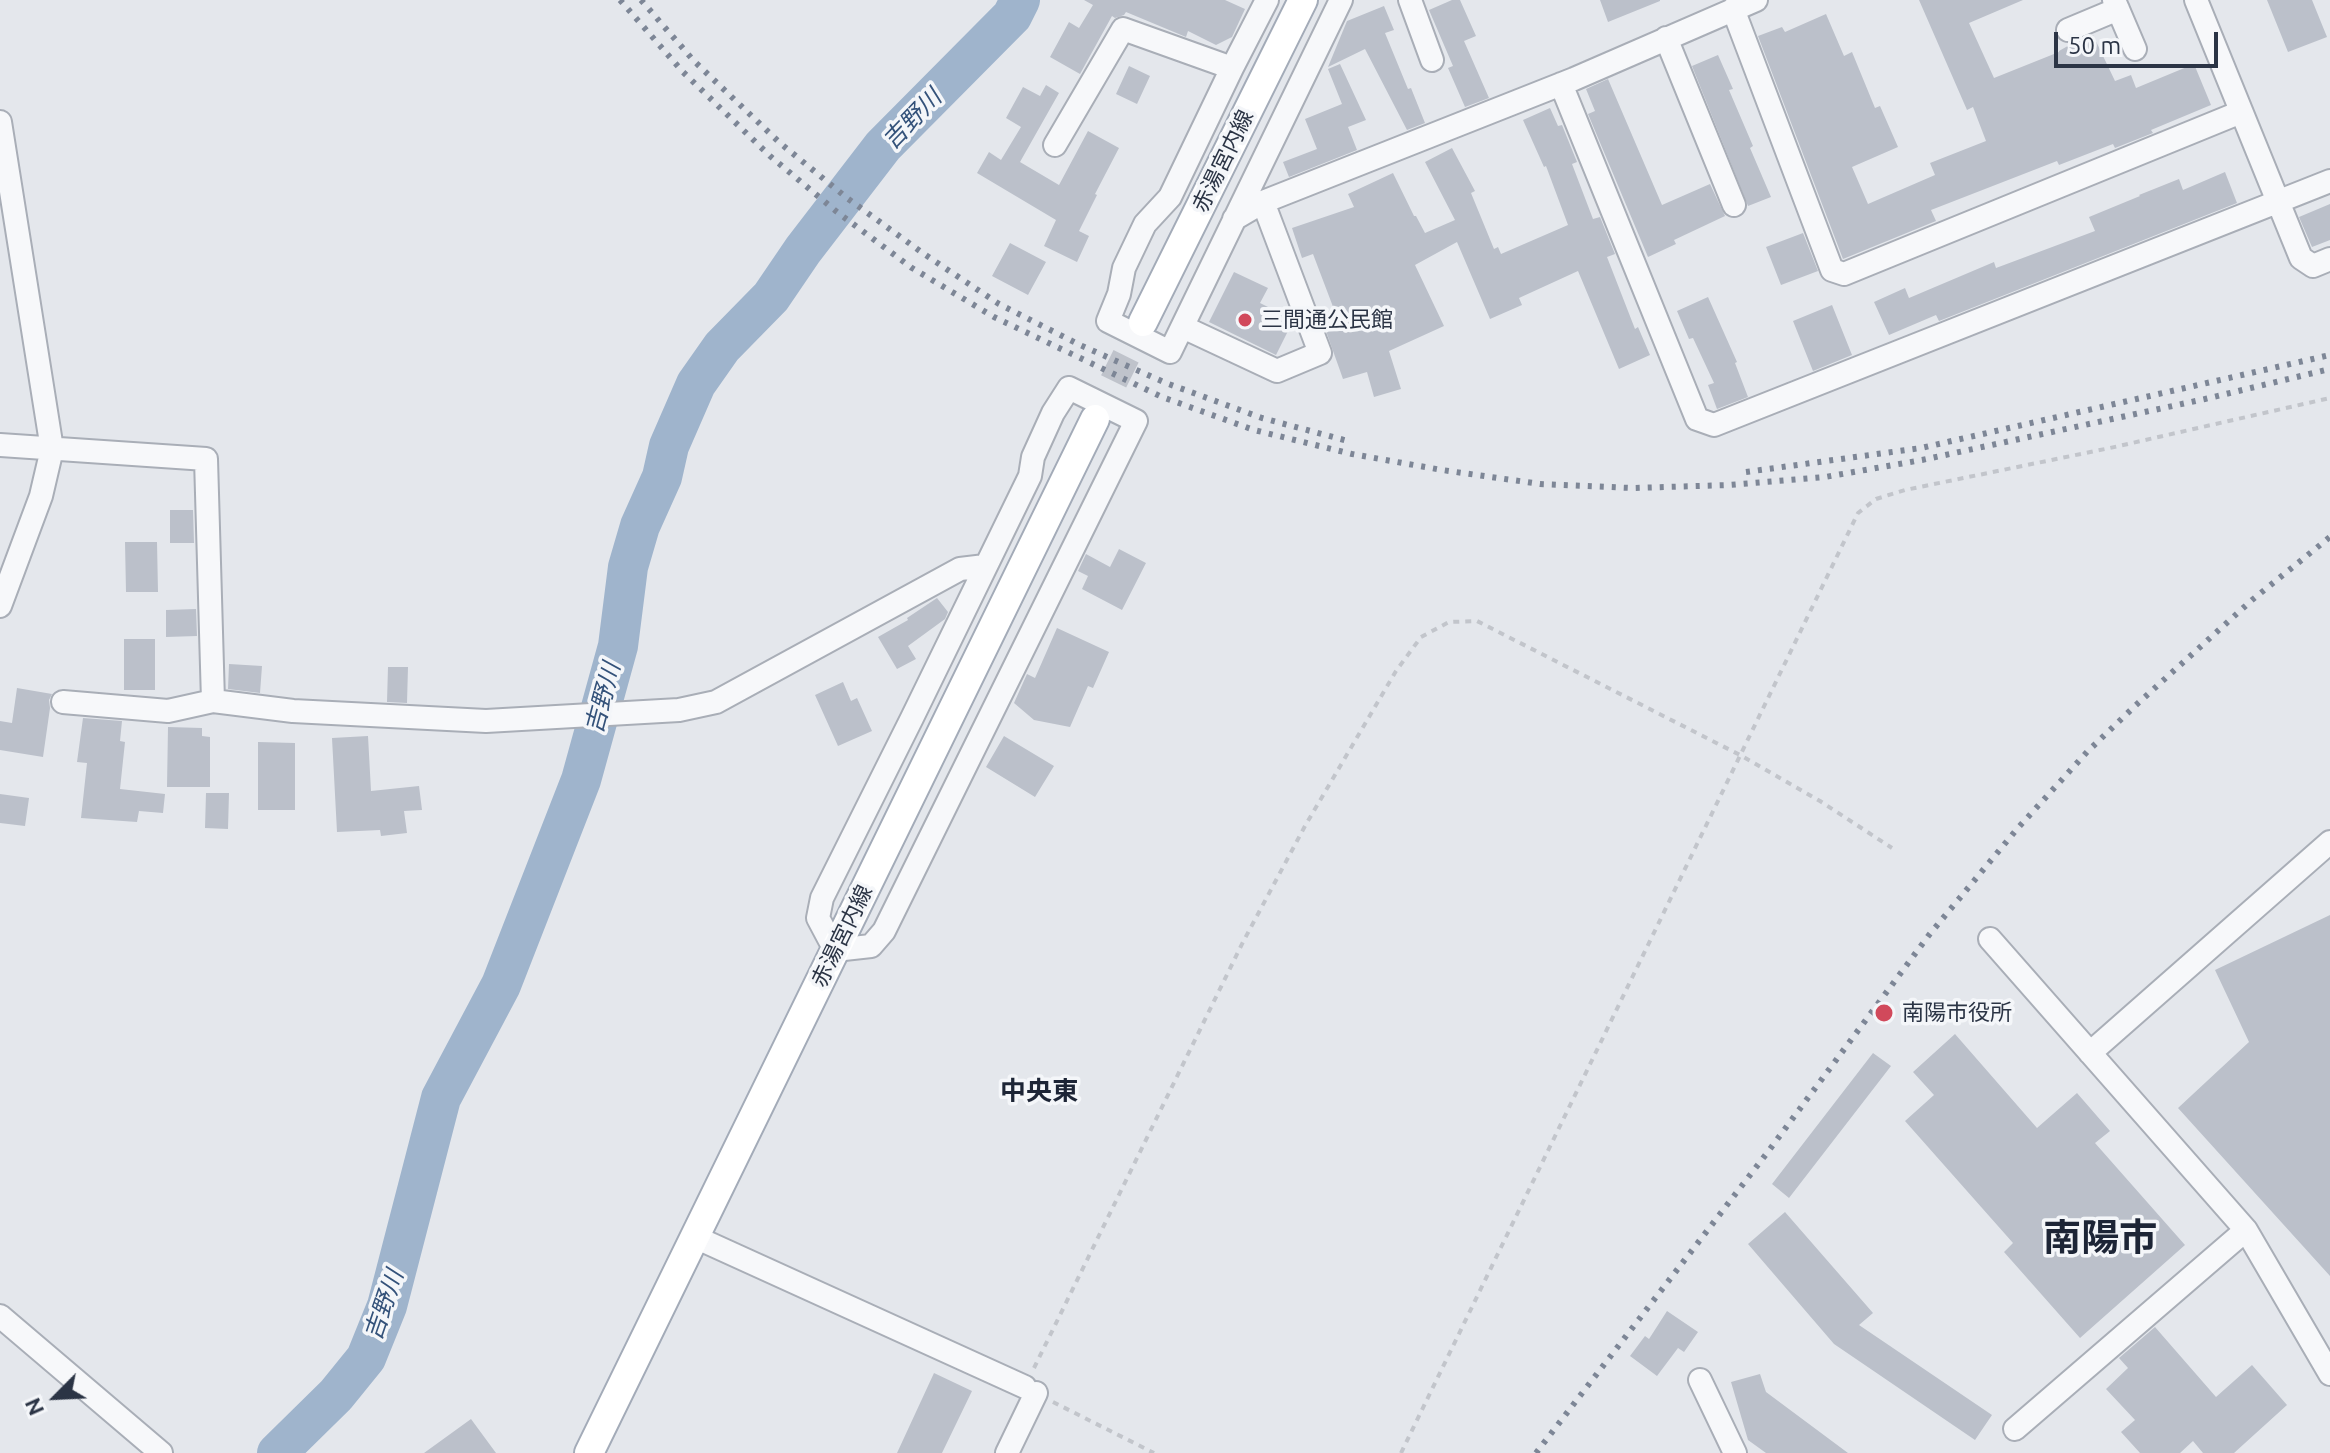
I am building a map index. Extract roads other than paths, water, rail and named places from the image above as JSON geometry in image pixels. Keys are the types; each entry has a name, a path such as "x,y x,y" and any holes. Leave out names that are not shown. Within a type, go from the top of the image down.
{"main road":[{"name":"赤湯宮内線","path":"1143,322 1303,0"},
{"name":"赤湯宮内線","path":"589,1453 1095,419"}],"street":[{"path":"1267,0 1170,197 1145,224 1124,268 1119,294 1108,321 1170,352 1341,0"},
{"path":"1410,0 1432,60"},
{"path":"1234,219 1263,202 1561,84 1756,0"},
{"path":"2196,0 2301,258 2313,266 2330,259"},
{"path":"2068,30 2116,5 2135,49"},
{"path":"1733,9 1832,270 1844,274 2241,112"},
{"path":"1055,145 1123,29 1232,68"},
{"path":"1666,38 1734,205"},
{"path":"1561,84 1697,419 1714,425 2330,181"},
{"path":"0,122 52,449 41,496 0,606"},
{"path":"1183,327 1277,371 1320,353 1263,202"},
{"path":"1069,388 1136,421 884,931 871,946 835,950 818,918 822,898 1030,476 1033,457 1053,413 1069,388"},
{"path":"0,445 206,459 213,701"},
{"path":"63,702 168,711 213,701 293,711 486,721 679,710 716,702 960,569 985,566"},
{"path":"2090,1053 2330,842"},
{"path":"1990,939 2246,1230 2330,1374"},
{"path":"2015,1429 2246,1230"},
{"path":"695,1237 1030,1390 1007,1453"},
{"path":"0,1316 161,1453"},
{"path":"1700,1380 1735,1453"}],"waterway":[{"name":"吉野川","path":"277,1453 336,1395 366,1358 387,1306 441,1098 501,985 581,780 618,646 628,567 640,526 662,477 669,446 696,384 722,347 771,297 883,146 1012,16 1020,0"}],"tunnel":[{"path":"1095,419 1143,322"}],"railway":[{"path":"620,0 683,72 770,156 837,212 912,268 994,317 1162,397 1254,430 1352,454 1540,484 1632,488 1730,485 1825,477 1922,460 2330,369"},
{"path":"641,0 694,61 780,143 847,198 999,304 1080,345 1166,383 1262,418 1348,441"},
{"path":"1746,472 1921,448 2330,355"},
{"path":"1536,1453 1767,1153 1929,935 2017,829 2087,752 2136,705 2252,600 2330,537"}],"place":[{"name":"三間通公民館","path":"1245,320"},
{"name":"南陽市役所","path":"1884,1013"}],"district":[{"name":"中央東","path":"1039,1091"},
{"name":"南陽市","path":"2100,1238"}]}
